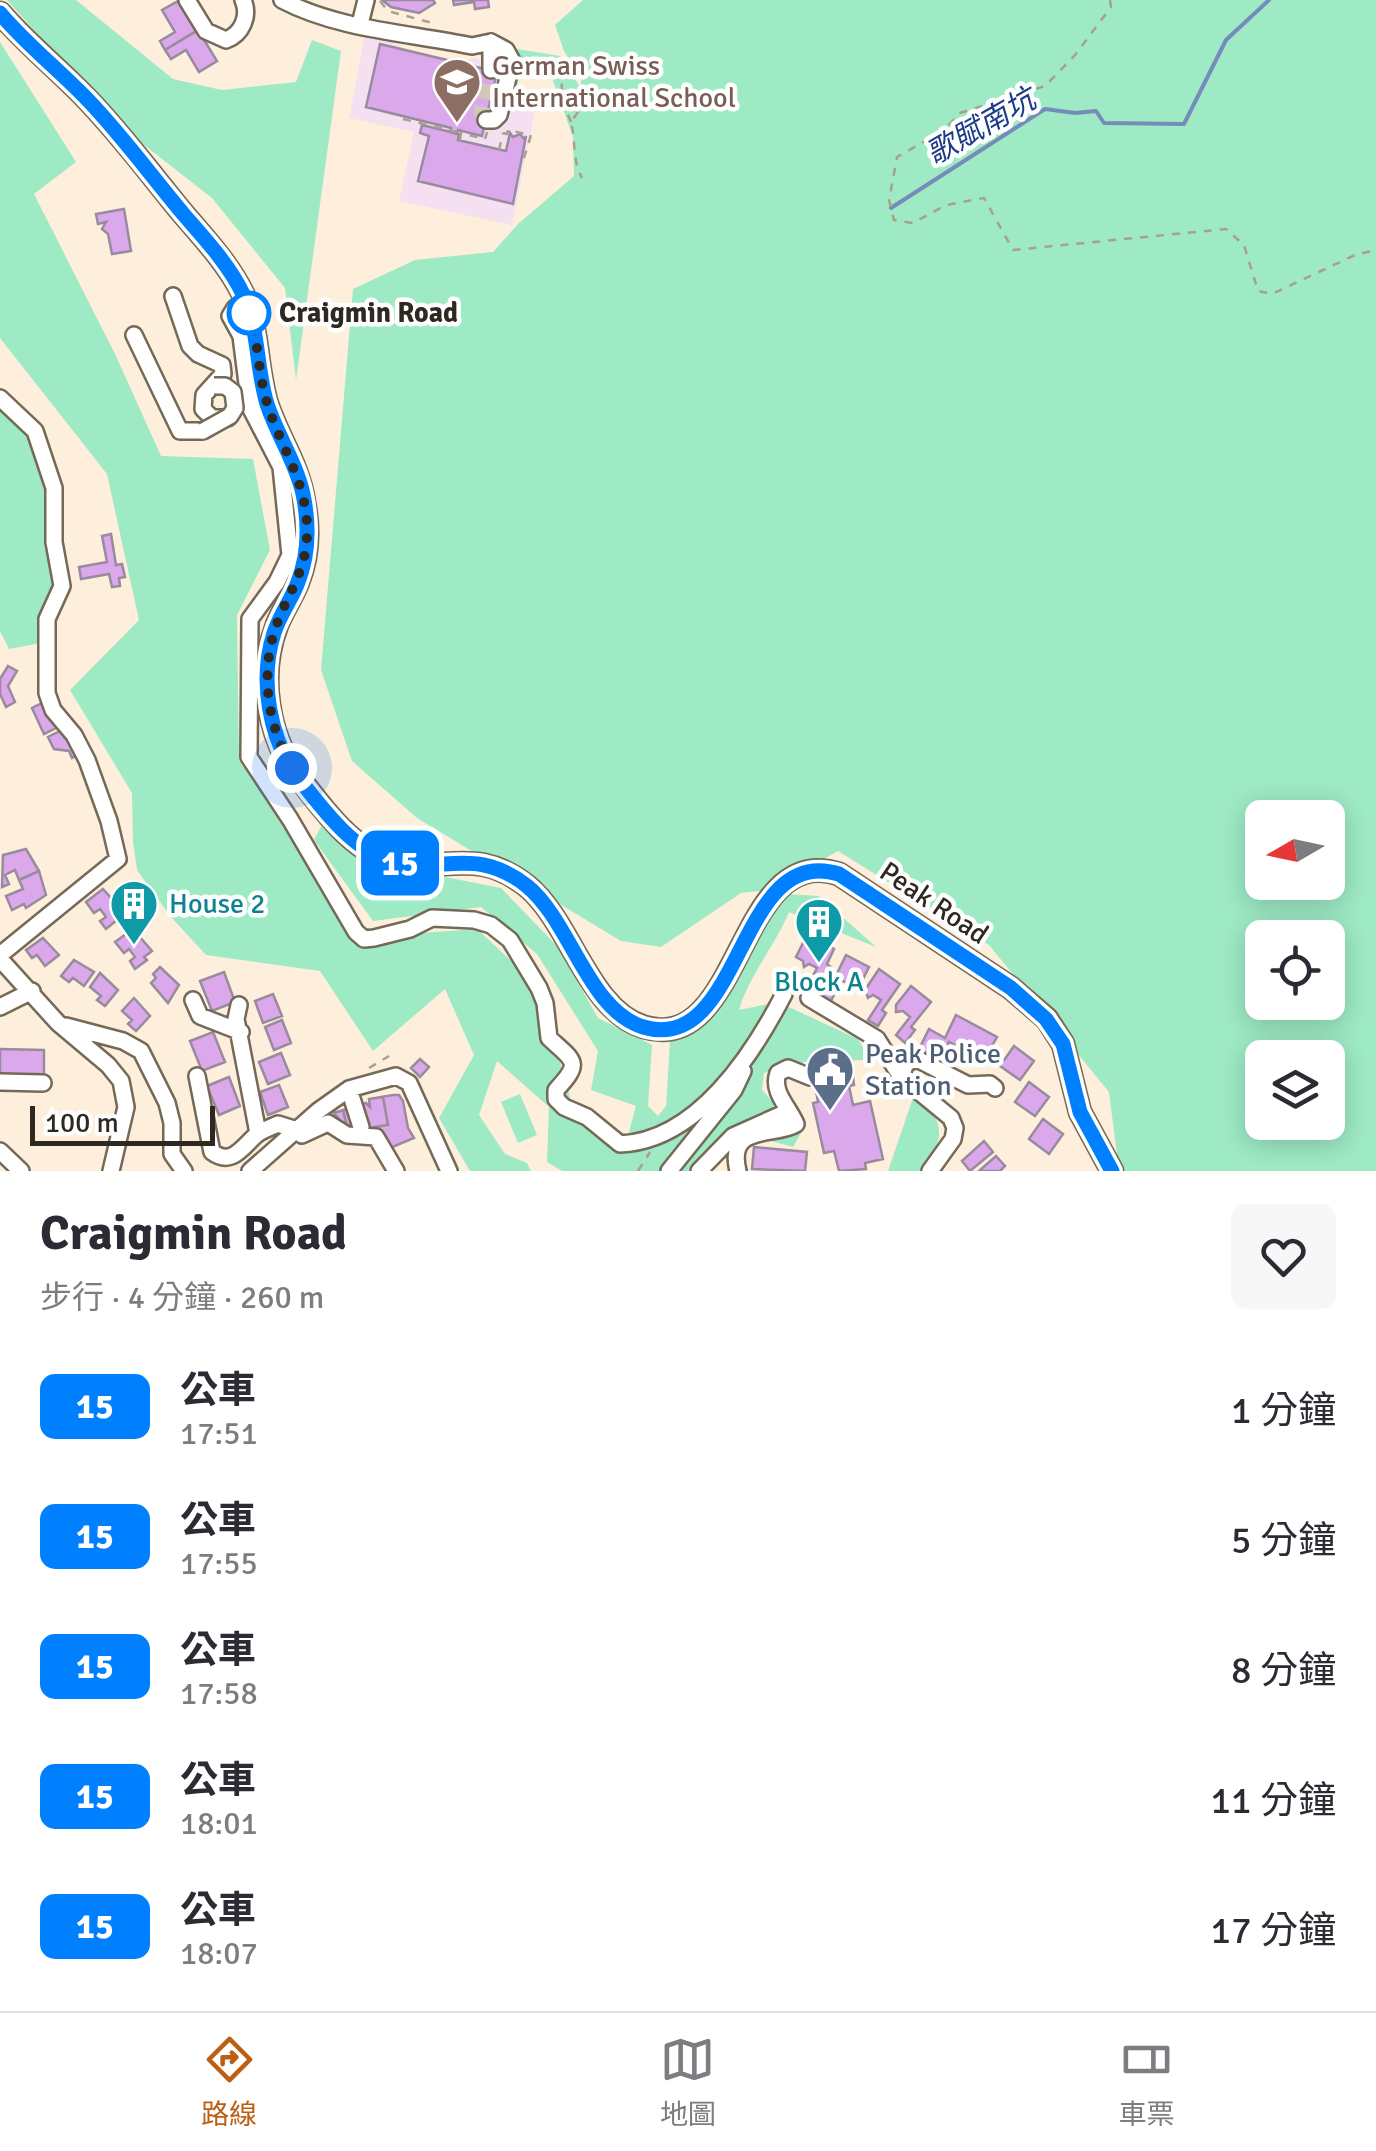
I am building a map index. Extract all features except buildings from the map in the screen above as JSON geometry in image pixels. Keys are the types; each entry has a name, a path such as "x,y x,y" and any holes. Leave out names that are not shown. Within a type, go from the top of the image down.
{"main road":[{"name":"Peak Road","path":"0,13 103,117 214,250 246,301 260,378 269,410 297,471 307,527 300,576 279,620 269,653 270,712 292,768 350,837 369,852 392,861 474,862 510,874 545,906 611,1006 633,1023 657,1030 678,1026 702,1010 768,902 785,882 810,870 839,874 1011,988 1046,1019 1063,1044 1080,1112 1112,1171"}],"street":[{"path":"187,0 206,30 226,40 237,34 244,22 243,0"},
{"path":"282,0 314,14 472,46 491,42 506,50 512,61 511,95 499,115 487,122"},
{"path":"360,24 366,0"},
{"path":"491,42 491,70"},
{"path":"172,296 190,346 222,365 223,374 202,399 203,409 212,418 222,420 250,407"},
{"path":"246,301 234,308 230,316 241,336 250,407 281,467 290,556 250,619 249,757 356,932 371,939 410,930 435,918 479,921 503,934 541,992 549,1038 574,1064 571,1075 556,1090 556,1100 564,1108 587,1117 618,1144 643,1140 692,1116 737,1072 755,1040 771,1022 784,994"},
{"path":"134,335 180,431 203,431 230,416 236,408 233,392 225,386 214,386"},
{"path":"0,398 33,428 54,488 54,536 62,589 47,619 47,693 53,710 71,731 87,760 118,859 0,957 58,1023 114,1070 126,1090 111,1171"},
{"path":"0,1007 32,991"},
{"path":"809,998 877,1039 901,1076 954,1122 953,1139 931,1168"},
{"path":"192,1000 200,1016 241,1032"},
{"path":"239,1005 236,1020 258,1133"},
{"path":"58,1023 128,1043 141,1051 167,1103 172,1154 184,1171"},
{"path":"669,1171 737,1087 747,1056"},
{"path":"901,1076 906,1063 918,1059 968,1086 990,1084 996,1088"},
{"path":"738,1171 736,1153 742,1142 766,1129 794,1127 796,1122 778,1093 776,1076 785,1068 810,1078"},
{"path":"197,1076 216,1156 234,1156 258,1133 278,1124 297,1130"},
{"path":"250,1171 348,1089 396,1076 410,1084 444,1168"},
{"path":"0,1082 42,1083"},
{"path":"348,1089 361,1126"},
{"path":"699,1171 733,1136 788,1110"},
{"path":"281,1144 322,1124 334,1124 347,1135 376,1138 396,1171"},
{"path":"0,1151 21,1171"},
{"path":"931,1168 942,1163 952,1165"}],"path":[{"path":"380,0 388,11 430,21"},
{"path":"1110,0 1111,7 1076,55 1045,86 960,113 943,130 897,158 889,200 894,220 913,223 946,205 984,198 1013,250 1226,228 1244,245 1258,290 1272,294 1354,254 1376,250"},
{"path":"522,58 536,60 561,77 574,135 574,164 582,178"},
{"path":"571,122 578,112"},
{"path":"403,119 485,139"},
{"path":"483,146 487,122"},
{"path":"460,140 462,133"},
{"path":"499,150 503,133 530,135 524,158"}],"shaded area":[{"name":"German Swiss International School","path":"365,35 386,39 405,49 457,60 476,58 514,65 509,90 538,96 512,225 399,201 414,132 349,118"}],"green space":[{"path":"7,0 76,0 173,79 222,90 296,82 312,40 341,51 296,380 285,288 212,198 121,127"},
{"path":"583,0 1376,0 1376,1171 1119,1171 1109,1092 989,945 838,851 768,890 741,893 661,947 621,941 417,818 352,761 321,670 353,289 415,260 493,252 518,224 574,176 573,137 552,78 535,64 522,62 516,92 509,90 517,49 560,56 580,87 583,73 576,71 555,25"},
{"path":"0,42 76,162 34,194 116,356 161,456 253,459 270,550 237,615 239,761 364,937 477,929 523,972 560,1062 573,1108 626,1143 636,1106 591,1090 598,1051 537,954 481,907 373,921 314,840 323,823 358,855 395,873 440,876 501,888 558,947 598,1018 652,1045 648,1106 658,1116 666,1106 670,1041 704,1021 786,894 819,896 876,947 789,912 739,1010 778,1002 858,1039 865,1051 865,1060 804,1062 764,1073 762,1090 801,1133 793,1147 733,1131 704,1171 562,1171 547,1162 549,1107 497,1061 479,1115 505,1154 527,1163 531,1171 470,1171 439,1118 474,1055 445,989 373,1051 320,971 206,955 171,917 137,870 132,793 70,690 139,620 107,474 0,338"},
{"path":"0,404 26,427 47,482 58,586 41,643 9,649 0,631"},
{"path":"915,1092 937,1120 937,1147 926,1171 888,1171"},
{"path":"520,1094 537,1135 518,1143 501,1102"}],"waterway":[{"name":"歌賦南坑","path":"891,208 1045,109 1096,111 1104,123 1184,124 1226,40 1269,0"}],"tunnel":[{"path":"486,120 481,112 491,70"}],"bus line":[{"name":"15","path":"0,13 103,117 214,250 246,301 260,378 269,410 297,471 307,527 306,553 298,584 279,620 269,653 270,712 282,751 292,768 350,837 369,852 392,861 474,862 510,874 532,890 545,906 611,1006 633,1023 657,1030 678,1026 702,1010 768,902 785,882 810,870 839,874 1011,988 1046,1019 1063,1044 1080,1112 1112,1171"}],"place":[{"name":"German Swiss International School","path":"457,124"},
{"name":"Craigmin Road","path":"249,313"},
{"name":"House 2","path":"134,946"},
{"name":"Block A","path":"819,964"},
{"name":"Peak Police Station","path":"830,1112"}],"route":[{"path":"249,313 266,402 297,471 306,513 303,565 273,637 267,672 272,721 292,768"}]}
